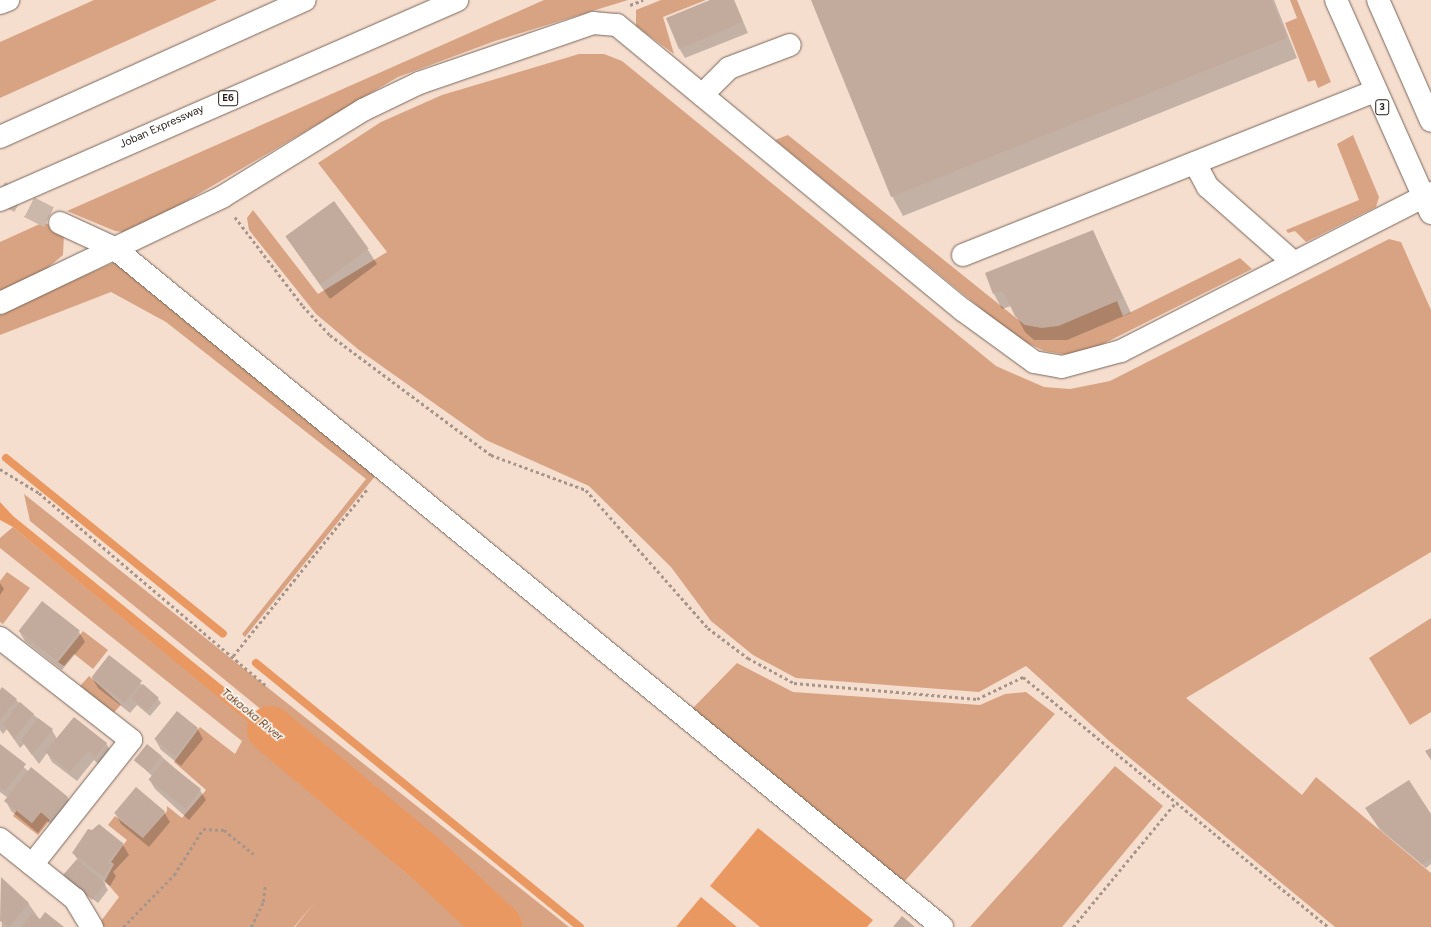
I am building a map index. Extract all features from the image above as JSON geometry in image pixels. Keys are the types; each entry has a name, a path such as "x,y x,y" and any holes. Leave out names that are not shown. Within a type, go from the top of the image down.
{"main road":[{"path":"0,3 8,0"},
{"path":"0,137 305,0"},
{"name":"Joban Expressway","path":"0,200 457,0"},
{"name":"3","path":"1336,0 1375,91 1428,201"},
{"path":"1378,0 1431,121"},
{"path":"0,303 222,197 363,110 419,83 593,23 617,25 1006,344 1034,362 1062,367 1121,351 1293,262 1428,201"},
{"path":"702,95 729,68 790,45"},
{"path":"963,255 1375,91"},
{"path":"1196,163 1208,187 1293,262"},
{"path":"60,223 114,248 942,927"},
{"path":"0,638 131,740 32,865"},
{"path":"0,838 75,899 92,927"}],"path":[{"path":"222,197 248,238 330,335 491,455 586,490 708,628 748,658 794,683 977,699 1023,677 1328,927"},
{"path":"0,469 39,493 268,687"},
{"path":"233,656 384,470"},
{"path":"1073,927 1176,802"},
{"path":"123,927 174,875 203,829 224,830 254,854"},
{"path":"251,927 263,902 265,885"}],"shaded area":[{"path":"94,0 217,0 0,98 0,42"},
{"path":"544,0 628,0 495,41 398,77 132,233 115,231 67,211"},
{"path":"661,0 706,0 663,17 674,54 636,26 636,10"},
{"path":"1290,0 1297,0 1331,82 1318,88 1315,80 1308,82 1285,23 1297,18"},
{"path":"579,54 604,54 622,61 996,366 1044,387 1070,389 1110,381 1389,239 1401,242 1431,310 1431,552 1186,698 1302,795 1316,777 1431,873 1431,927 1335,927 1108,740 1026,666 979,692 796,678 753,655 711,621 671,567 589,486 486,440 359,350 316,314 249,230 247,218 253,210 318,294 387,252 318,163 381,122 442,95"},
{"path":"788,135 1025,325 1058,326 1117,301 1123,316 1240,258 1252,269 1099,346 1068,355 1044,351 1017,338 775,140"},
{"path":"1353,135 1379,197 1376,207 1306,242 1295,231 1288,233 1286,230 1359,200 1337,144"},
{"path":"44,222 64,233 63,255 44,271 0,292 0,242"},
{"path":"115,262 376,475 245,637 242,634 366,479 166,322 111,292 0,335 0,313"},
{"path":"24,494 569,927 505,927 500,923 487,902 470,892 437,853 30,521"},
{"path":"13,527 382,831 490,927 295,927 315,902 294,927 104,927 101,921 119,897 105,881 114,864 111,862 127,840 108,825 115,816 143,838 167,811 167,806 182,818 206,790 174,762 200,727 235,754 242,741 0,548 0,538"},
{"path":"7,572 30,588 3,624 0,622 0,581"},
{"path":"1431,618 1431,712 1410,725 1369,658"},
{"path":"83,631 108,650 93,669 74,654 64,666 58,662"},
{"path":"737,663 793,692 980,705 1005,694 1026,692 1055,714 902,884 690,711"},
{"path":"89,676 121,705 112,714 80,686"},
{"path":"1115,766 1163,806 1062,927 970,927"},
{"path":"17,810 32,823 41,812 50,820 38,835 13,816"}],"water":[{"path":"0,502 13,516 324,768 312,775 13,527 0,520"},
{"path":"758,828 873,920 867,927 760,927 710,886"},
{"path":"701,897 737,927 676,927"}],"building":[{"path":"710,0 734,0 743,22 679,49 666,18"},
{"path":"811,0 1271,0 1287,38 891,197"},
{"path":"334,201 369,249 320,284 285,236"},
{"path":"1093,230 1123,298 1058,326 1042,328 1025,325 1015,316 1003,291 993,294 985,273"},
{"path":"42,601 80,631 56,660 19,631"},
{"path":"109,655 142,681 125,703 92,677"},
{"path":"143,684 159,698 147,711 131,698"},
{"path":"2,687 17,699 0,720 0,690"},
{"path":"20,702 34,714 14,739 3,724"},
{"path":"177,711 198,728 175,756 154,739"},
{"path":"74,717 107,743 95,757 88,751 70,772 45,752"},
{"path":"38,718 53,729 32,755 21,740"},
{"path":"0,744 26,764 5,791 0,787"},
{"path":"147,744 162,756 149,772 134,760"},
{"path":"1431,748 1431,760 1425,751"},
{"path":"164,760 201,789 186,809 149,780"},
{"path":"31,767 68,797 50,820 41,812 32,823 4,801"},
{"path":"1409,780 1431,814 1431,858 1422,864 1377,825 1365,808"},
{"path":"136,787 165,811 143,837 114,813"},
{"path":"99,824 124,844 107,862 111,865 104,877 72,853 88,829 92,830"},
{"path":"77,859 106,884 92,900 63,875"},
{"path":"1,877 29,903 9,927 0,921"},
{"path":"45,912 64,927 21,927 32,913 40,919"},
{"path":"902,916 915,927 893,927"}],"waterway":[{"path":"6,458 223,634"},
{"path":"256,663 580,927"},
{"name":"Takaoka River","path":"270,729 422,855 499,927"}],"tunnel":[{"path":"0,192 60,223"}]}
